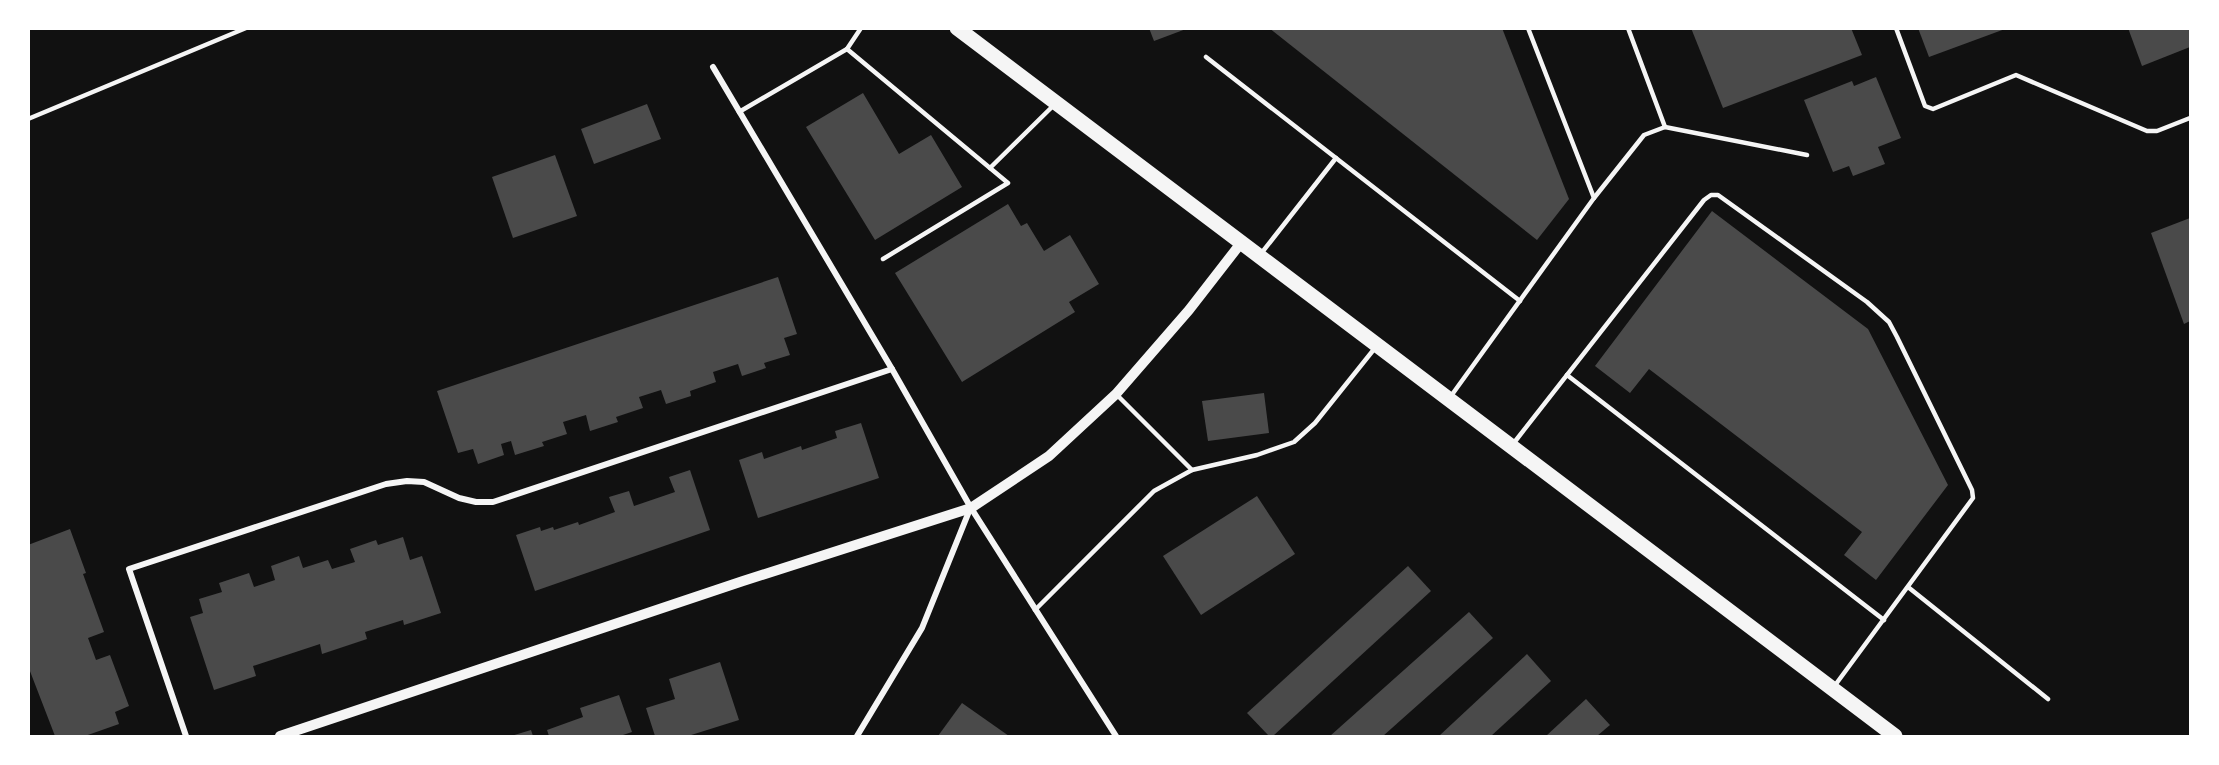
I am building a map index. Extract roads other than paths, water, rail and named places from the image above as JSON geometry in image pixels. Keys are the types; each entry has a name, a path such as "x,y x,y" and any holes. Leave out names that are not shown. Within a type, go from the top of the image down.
{"main road":[{"path":"957,28 1895,736"}],"street":[{"path":"713,67 892,369 971,508 1116,736"},
{"path":"280,736 971,508 1048,456 1116,394 1189,310 1241,243"},
{"path":"186,736 129,569 386,484 407,481 424,482 459,498 476,502 493,502 892,369"},
{"path":"857,736 922,628 971,508"}],"lane":[{"path":"28,119 246,28"},
{"path":"739,112 846,49 861,28"},
{"path":"1528,28 1594,198"},
{"path":"1628,28 1665,127"},
{"path":"1896,28 1925,105 1932,109 2016,75 2147,131 2157,131 2190,118"},
{"path":"846,49 1008,183 883,259"},
{"path":"1206,57 1520,301"},
{"path":"990,168 1056,103"},
{"path":"1449,400 1594,198 1644,135 1665,127 1807,155"},
{"path":"1259,257 1336,158"},
{"path":"1511,446 1704,200 1712,195 1718,195 1867,302 1889,322 1972,490 1973,498 1832,689"},
{"path":"1035,610 1154,491 1192,470 1257,455 1294,442 1315,423 1377,346"},
{"path":"1567,375 1884,620"},
{"path":"1116,394 1192,470"},
{"path":"1908,587 2048,699"}]}
